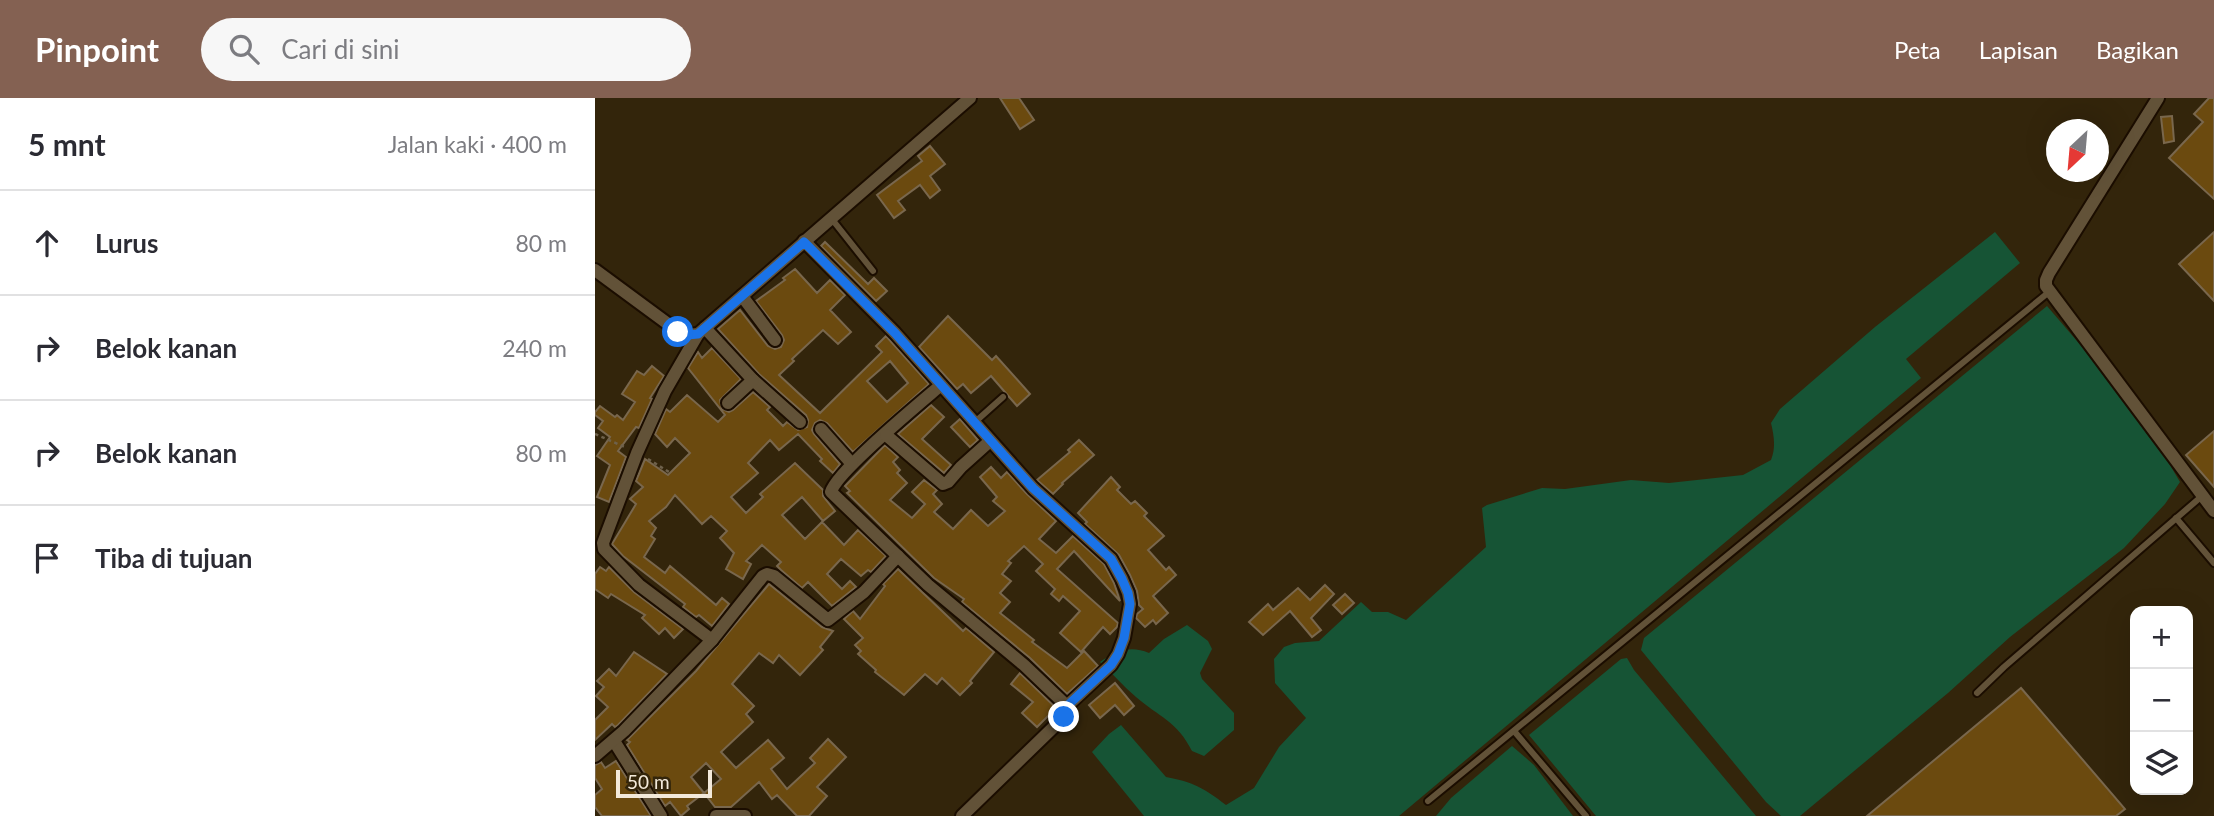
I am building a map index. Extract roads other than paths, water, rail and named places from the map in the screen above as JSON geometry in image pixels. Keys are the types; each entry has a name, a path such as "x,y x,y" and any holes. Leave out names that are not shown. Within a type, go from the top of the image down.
{"street":[{"path":"712,640 639,584 604,549 603,543 642,440 665,391 701,331 970,98"},
{"path":"2158,98 2046,280 2049,292 2214,511"},
{"path":"804,242 895,333 1033,488 1111,559 1128,593 1130,604 1124,638 1111,665 1067,706"},
{"path":"595,270 678,332 687,335 701,331"},
{"path":"742,296 775,340"},
{"path":"701,331 800,422"},
{"path":"728,403 753,380"},
{"path":"941,385 852,464 830,489 928,585 1024,665 1067,706 1064,717 962,816"},
{"path":"821,429 852,464"},
{"path":"886,435 943,484 990,441"},
{"path":"595,756 614,741 712,640 765,574 774,576 828,620 864,592 898,556"},
{"path":"614,741 661,816"},
{"path":"716,816 745,816"}],"lane":[{"path":"831,218 873,271"},
{"path":"1428,801 2049,292"},
{"path":"974,423 1003,397"},
{"path":"1977,693 2202,496"},
{"path":"2176,518 2214,564"},
{"path":"1514,731 1586,816"}]}
